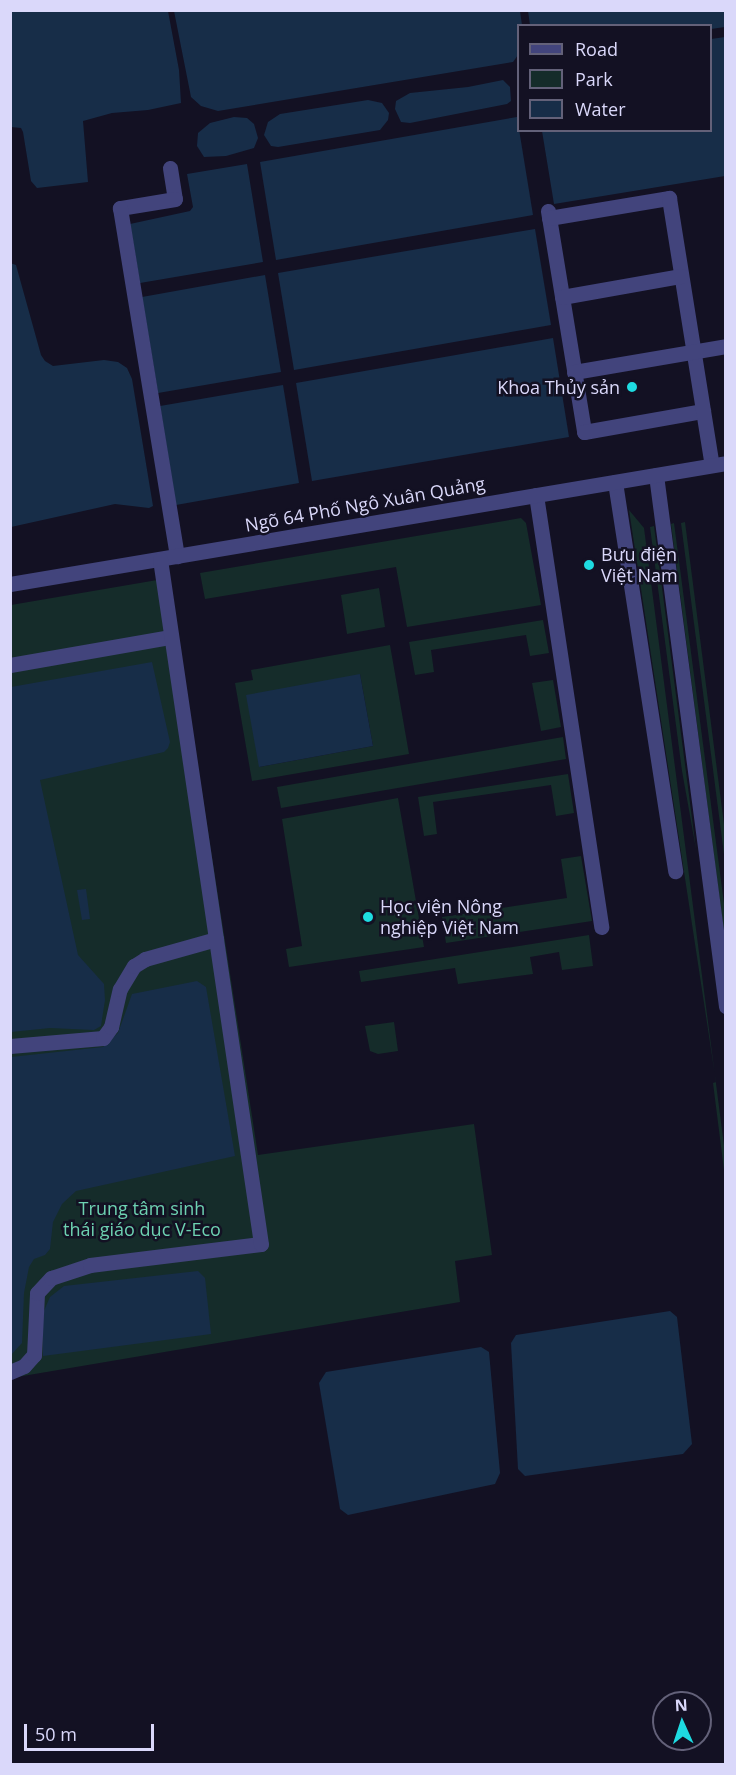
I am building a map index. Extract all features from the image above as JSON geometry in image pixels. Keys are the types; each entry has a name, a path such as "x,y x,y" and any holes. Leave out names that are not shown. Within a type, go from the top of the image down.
{"street":[{"path":"170,168 175,199 120,208 177,556"},
{"path":"703,411 584,432 548,213 669,198 703,411 719,464"},
{"path":"562,297 681,276"},
{"path":"574,372 726,346"},
{"name":"Ngõ 64 Phố Ngô Xuân Quảng","path":"10,584 719,464"},
{"path":"656,475 726,1006"},
{"path":"615,482 675,871"},
{"path":"536,495 601,927"},
{"path":"10,1372 24,1366 34,1355 37,1293 51,1278 90,1266 261,1244 160,559"},
{"path":"10,665 171,637"},
{"path":"10,1046 102,1038 111,1027 120,988 134,966 145,959 216,939"}],"green space":[{"path":"629,510 644,528 715,1073"},
{"path":"521,518 526,523 541,605 407,627 396,567 205,599 200,573"},
{"path":"685,522 725,832 725,862 681,523"},
{"path":"674,523 725,911 725,941 671,524"},
{"path":"654,526 696,849 682,771 650,527"},
{"name":"Trung tâm sinh thái giáo dục V-Eco","path":"169,578 258,1155 474,1124 492,1255 455,1261 460,1302 11,1378 11,605"},
{"path":"379,588 385,627 347,634 341,595"},
{"path":"543,620 549,653 530,656 526,635 431,650 434,672 415,675 409,642"},
{"path":"390,645 409,754 252,781 235,683 253,680 251,670","holes":["360,674 373,746 259,767"]},
{"path":"553,680 561,727 541,731 532,683"},
{"path":"563,737 566,759 281,808 277,787"},
{"path":"568,774 574,813 556,816 551,785 433,802 437,834 424,836 418,797"},
{"path":"398,798 424,947 289,967 286,949 302,946 282,819"},
{"path":"581,856 592,921 446,943 442,917 567,898 561,859"},
{"path":"589,935 593,966 562,970 559,952 530,957 533,974 458,984 455,968 361,982 359,971"},
{"path":"394,1022 398,1051 378,1054 370,1051 365,1026"},
{"path":"716,1082 725,1153 725,1178 713,1083"}],"water":[{"path":"11,10 168,11 179,70 181,103 148,110 112,113 83,121 88,182 37,188 31,181 23,132 21,128 11,127"},
{"path":"174,11 520,11 522,24 517,24 517,56 513,62 218,111 201,106 191,97"},
{"path":"528,11 725,11 725,27 712,29 712,24 530,24"},
{"path":"725,37 725,176 554,204 542,132 712,132 712,39"},
{"path":"503,80 510,87 511,101 507,104 410,123 401,122 395,109 396,101 410,93 468,87"},
{"path":"368,100 382,103 389,113 388,120 380,130 278,147 271,146 264,135 268,122 280,114"},
{"path":"234,117 247,118 254,124 258,138 254,148 226,156 204,157 197,146 198,133 210,123"},
{"path":"517,117 517,132 519,132 533,215 276,260 260,162"},
{"path":"247,164 263,262 140,283 130,224 190,211 193,207 187,174"},
{"path":"535,229 551,325 294,370 278,273"},
{"path":"10,263 16,265 41,355 45,361 53,366 104,360 118,362 127,368 132,379 153,506 149,508 115,504 11,527"},
{"path":"265,275 281,372 158,393 142,297"},
{"path":"553,338 569,437 312,481 296,383"},
{"path":"283,385 299,483 176,505 160,406"},
{"path":"152,662 170,742 168,748 164,752 40,780 78,955 104,984 105,1000 101,1026 94,1030 50,1028 11,1032 11,687"},
{"path":"360,674 373,746 259,767 246,695"},
{"path":"86,889 90,919 82,920 77,890"},
{"path":"197,981 206,987 235,1156 76,1191 62,1204 53,1222 50,1249 45,1255 34,1259 29,1267 24,1293 22,1343 11,1355 11,1057 103,1047 118,1033 132,994"},
{"path":"198,1271 205,1278 211,1334 43,1356 43,1313 50,1297 64,1286"},
{"path":"670,1311 677,1317 692,1444 683,1454 525,1476 518,1469 511,1343 516,1335"},
{"path":"481,1347 489,1352 500,1473 495,1484 348,1515 340,1509 319,1383 326,1372"}],"place":[{"name":"Khoa Thủy sản","path":"632,387"},
{"name":"Bưu điện Việt Nam","path":"589,565"},
{"name":"Học viện Nông nghiệp Việt Nam","path":"368,917"}]}
